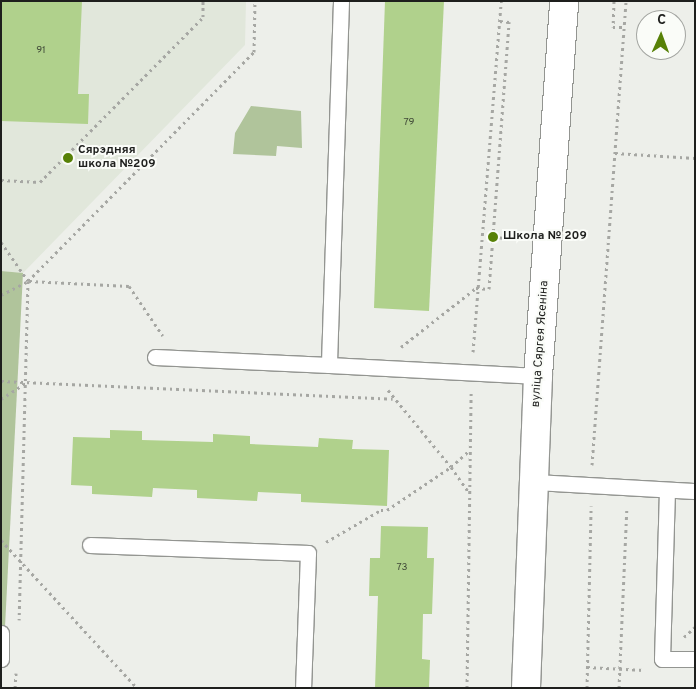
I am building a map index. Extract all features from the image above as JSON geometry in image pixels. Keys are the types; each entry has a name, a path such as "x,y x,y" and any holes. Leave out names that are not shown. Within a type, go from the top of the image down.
{"main road":[{"name":"вуліца Сяргея Ясеніна","path":"526,688 538,376 564,1"}],"lane":[{"path":"329,365 341,1"},
{"path":"156,357 472,371 538,376"},
{"path":"534,482 695,491"},
{"path":"667,490 662,659 695,659"},
{"path":"90,545 308,553 303,688"},
{"path":"1,633 1,659"}],"path":[{"path":"1,180 40,182 203,17 203,1"},
{"path":"1,295 28,281 254,52 255,1"},
{"path":"467,688 469,451 476,288 501,1"},
{"path":"614,1 613,27 625,27"},
{"path":"587,688 591,485 626,1"},
{"path":"469,494 452,467 392,399 376,367 476,288 489,288 509,22 499,21"},
{"path":"615,153 695,158"},
{"path":"1,242 28,281 27,382 19,623"},
{"path":"28,281 129,286 177,358"},
{"path":"1,381 392,399"},
{"path":"1,399 27,382"},
{"path":"308,553 381,510 387,510 452,467 469,451"},
{"path":"619,688 628,487"},
{"path":"1,540 137,688"},
{"path":"587,668 648,670"},
{"path":"15,688 16,669"}],"shaded area":[{"name":"Сярэдняя школа №209","path":"1,1 246,1 245,45 23,273 1,271"}],"green space":[{"path":"251,106 301,111 302,148 277,146 276,156 233,154 235,133"},
{"path":"1,271 23,273 5,627 1,626"}],"building":[{"path":"1,1 82,1 78,94 89,94 88,124 1,121"},
{"path":"385,1 444,1 429,311 374,308"},
{"path":"110,430 142,431 142,440 213,442 213,434 250,436 250,444 318,447 319,438 353,440 352,449 389,450 387,506 301,502 301,494 258,492 257,501 197,498 197,490 153,488 152,497 92,494 92,486 71,485 73,437 110,438"},
{"path":"381,526 428,527 427,558 434,558 432,614 423,614 422,659 430,660 429,688 375,688 378,596 369,596 370,558 380,558"}],"place":[{"name":"Сярэдняя школа №209","path":"68,158"},
{"name":"Школа № 209","path":"493,237"}]}
